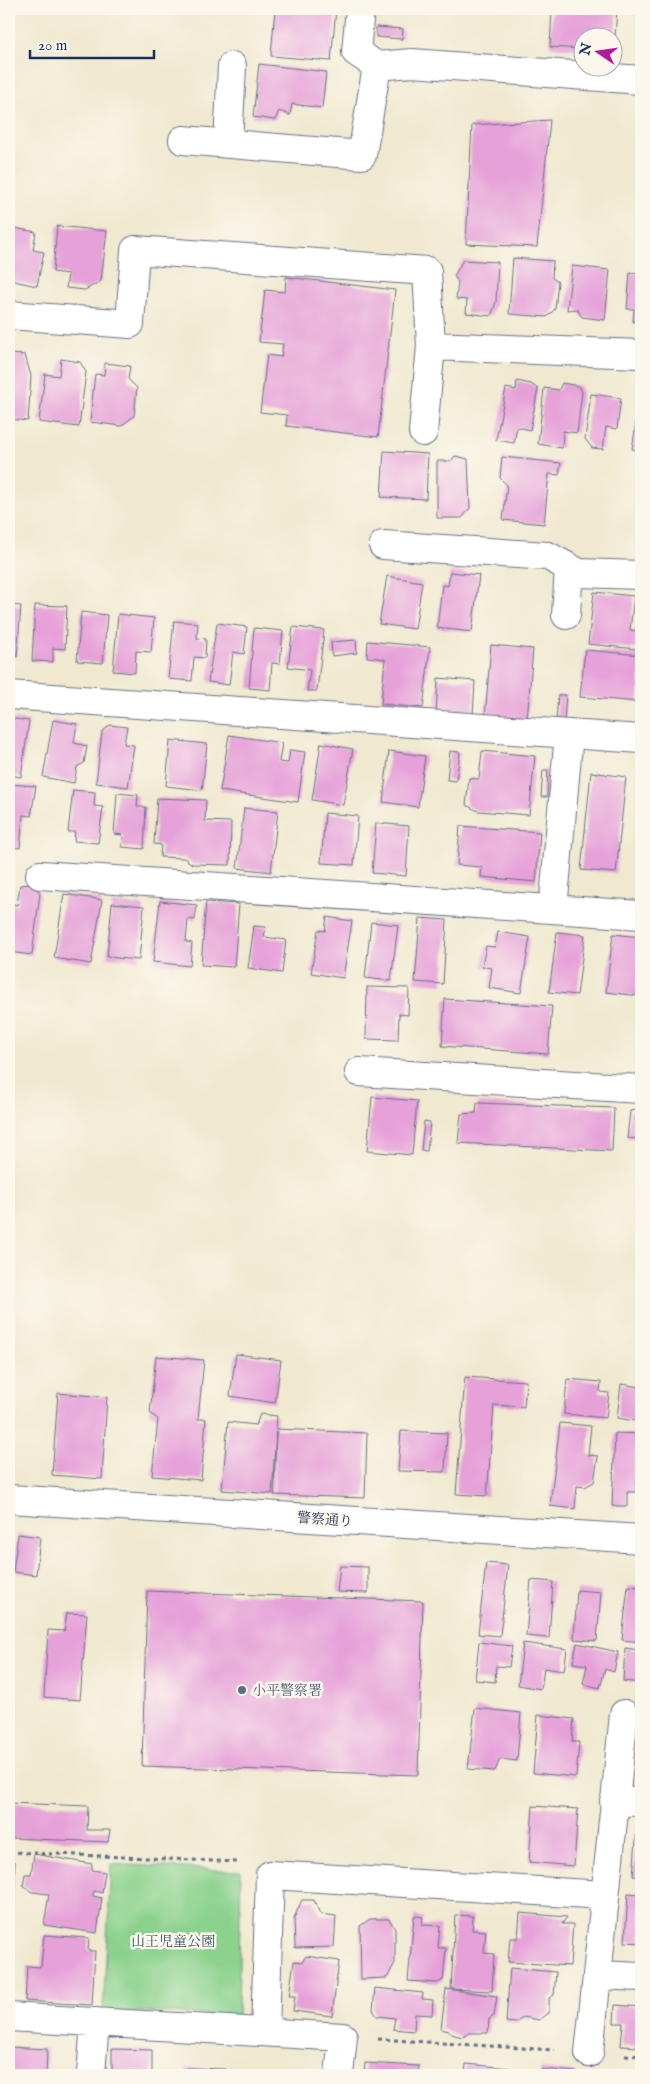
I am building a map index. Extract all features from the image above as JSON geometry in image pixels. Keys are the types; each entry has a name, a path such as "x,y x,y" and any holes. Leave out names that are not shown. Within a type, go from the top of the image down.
{"street":[{"path":"360,9 356,52 376,66 412,64 641,80"},
{"path":"228,143 232,66"},
{"path":"183,140 362,155 376,66"},
{"path":"9,315 130,324 136,250 427,271 431,346 423,432"},
{"path":"431,346 641,354"},
{"path":"383,545 548,556 579,573 641,575"},
{"path":"566,615 569,568"},
{"path":"9,695 641,739"},
{"path":"553,909 569,734"},
{"path":"40,876 641,915"},
{"path":"359,1072 641,1089"},
{"name":"警察通り","path":"9,1499 641,1539"},
{"path":"589,2053 624,1714"},
{"path":"614,1801 641,1802"},
{"path":"265,2031 270,1874 605,1895"},
{"path":"598,1975 641,1977"},
{"path":"9,2017 342,2036 339,2075"},
{"path":"92,2075 95,2022"}],"path":[{"path":"9,1852 245,1862 270,1874"},
{"path":"342,2036 641,2056"}],"green space":[{"name":"山王児童公園","path":"111,1864 241,1871 238,2015 103,2011"}],"building":[{"path":"275,9 336,9 331,61 271,56"},
{"path":"552,9 617,9 616,28 572,28 572,48 550,47"},
{"path":"376,27 403,29 402,39 376,37"},
{"path":"259,64 326,72 322,108 292,104 290,115 279,111 275,120 253,117"},
{"path":"550,120 537,247 466,244 472,125"},
{"path":"57,226 107,231 101,281 85,290 66,288 68,274 53,272"},
{"path":"9,227 36,232 33,250 44,252 37,286 9,280"},
{"path":"513,258 553,261 552,278 558,282 555,309 547,317 509,314"},
{"path":"463,260 498,262 496,302 491,316 466,313 467,300 456,299 458,282 454,276"},
{"path":"572,266 610,270 605,320 582,317 577,309 567,310"},
{"path":"630,273 641,274 641,322 633,322 634,309 627,309"},
{"path":"286,277 395,290 378,437 286,426 287,415 260,412 267,355 281,357 283,344 259,342 265,290 285,292"},
{"path":"9,354 25,355 31,376 28,421 9,419"},
{"path":"61,359 80,362 86,372 79,427 39,422 45,374 59,376"},
{"path":"105,363 130,366 128,379 137,388 134,416 121,426 90,422 95,374 104,375"},
{"path":"517,381 531,384 538,389 530,430 517,427 514,443 496,440 506,388 516,390"},
{"path":"562,383 579,386 582,392 577,433 563,431 562,448 538,444 544,388 559,390"},
{"path":"591,394 621,398 617,429 606,427 603,449 592,448 585,439"},
{"path":"641,400 641,451 632,449"},
{"path":"384,451 428,454 426,499 381,497"},
{"path":"455,456 468,459 470,508 462,518 437,518 437,461 451,461"},
{"path":"502,457 561,463 559,475 549,474 544,524 503,520 507,485 500,478"},
{"path":"450,572 479,575 472,632 437,628 442,585 448,586"},
{"path":"387,576 422,582 415,629 379,624"},
{"path":"594,592 634,596 630,630 639,631 637,649 588,644"},
{"path":"9,605 21,606 17,657 9,657"},
{"path":"35,605 67,606 65,649 53,648 53,662 32,661"},
{"path":"81,612 107,615 103,663 77,661"},
{"path":"118,614 154,618 151,652 136,651 135,673 113,671"},
{"path":"174,621 198,623 197,638 206,639 205,658 194,657 192,681 168,679"},
{"path":"217,623 247,627 244,654 233,652 229,685 208,682"},
{"path":"293,627 324,630 317,691 307,691 310,670 288,667"},
{"path":"254,628 283,631 280,664 272,663 270,690 249,688"},
{"path":"356,640 357,653 332,656 331,642"},
{"path":"368,641 430,647 423,708 381,704 385,659 367,657"},
{"path":"491,645 533,649 527,720 485,717"},
{"path":"585,650 641,655 639,702 580,697"},
{"path":"438,678 475,681 473,716 436,714"},
{"path":"558,695 566,695 564,723 556,722"},
{"path":"9,718 29,721 21,777 9,775"},
{"path":"53,720 77,724 74,743 87,746 84,763 77,767 74,783 43,777"},
{"path":"110,725 127,727 124,744 134,745 128,787 96,783 102,732"},
{"path":"229,735 282,743 279,762 288,763 290,750 305,752 298,802 220,791"},
{"path":"170,740 207,744 202,790 166,786"},
{"path":"321,743 353,749 343,805 312,800"},
{"path":"389,751 425,756 418,807 383,802"},
{"path":"450,751 460,752 456,781 447,780"},
{"path":"482,751 535,756 529,815 478,811 466,805 469,778 479,779"},
{"path":"543,770 548,770 547,797 541,797"},
{"path":"591,772 626,777 616,873 581,870"},
{"path":"9,784 36,786 31,816 23,815 20,848 9,847"},
{"path":"73,790 95,792 94,806 103,807 98,843 74,841 75,832 68,832"},
{"path":"117,793 138,795 137,807 146,807 144,849 122,847 123,835 114,834"},
{"path":"157,798 206,800 205,821 231,822 230,865 192,864 184,858 160,857 161,845 154,844"},
{"path":"244,808 278,811 271,872 237,868"},
{"path":"325,813 358,816 354,865 321,863"},
{"path":"376,823 409,826 406,876 372,873"},
{"path":"460,826 540,832 536,882 481,877 482,867 457,865"},
{"path":"33,884 40,893 32,955 9,952 9,903 17,905 20,885"},
{"path":"64,894 102,900 91,964 54,958"},
{"path":"160,901 197,905 195,920 188,919 186,942 192,943 190,966 153,962"},
{"path":"206,902 239,904 234,967 201,965"},
{"path":"112,903 144,906 139,960 107,957"},
{"path":"327,917 352,921 343,978 311,973 318,930 325,931"},
{"path":"420,918 447,920 443,984 415,982"},
{"path":"371,922 398,925 391,981 365,978"},
{"path":"254,926 266,927 264,937 286,940 282,973 248,968"},
{"path":"498,932 530,937 521,993 489,988 492,968 482,967 486,946 495,947"},
{"path":"557,932 585,935 577,995 549,992"},
{"path":"613,934 641,937 640,996 606,992"},
{"path":"367,987 409,988 408,1015 399,1014 398,1040 366,1039"},
{"path":"445,999 552,1006 548,1054 442,1046"},
{"path":"372,1097 417,1101 412,1155 367,1151"},
{"path":"477,1103 614,1108 612,1151 458,1143 461,1114 476,1113"},
{"path":"639,1110 637,1139 627,1138 630,1111"},
{"path":"424,1121 430,1122 427,1151 421,1150"},
{"path":"236,1354 281,1360 275,1403 230,1396"},
{"path":"156,1356 204,1360 198,1419 206,1419 201,1480 152,1476 158,1419 150,1413"},
{"path":"465,1377 526,1381 524,1407 494,1405 487,1496 456,1494"},
{"path":"567,1379 601,1382 600,1392 609,1393 606,1418 564,1414"},
{"path":"621,1384 641,1387 641,1422 617,1418"},
{"path":"58,1393 107,1397 102,1479 52,1475"},
{"path":"260,1414 277,1416 276,1429 367,1433 365,1498 274,1495 276,1432 272,1494 222,1490 228,1422 256,1425"},
{"path":"560,1423 591,1426 588,1455 598,1456 594,1482 585,1487 577,1486 575,1509 550,1506"},
{"path":"401,1431 447,1433 445,1472 398,1471"},
{"path":"615,1433 641,1434 641,1482 637,1482 636,1492 627,1492 627,1506 612,1506"},
{"path":"18,1534 40,1537 36,1575 13,1572"},
{"path":"486,1563 508,1565 500,1636 478,1634"},
{"path":"340,1566 368,1567 368,1593 337,1592"},
{"path":"531,1580 553,1582 549,1638 526,1636"},
{"path":"628,1586 641,1587 641,1642 622,1640"},
{"path":"577,1590 601,1592 597,1641 574,1639"},
{"path":"147,1591 423,1601 418,1775 142,1766"},
{"path":"67,1613 87,1614 80,1700 44,1697 48,1630 64,1631"},
{"path":"479,1642 512,1646 509,1667 496,1666 495,1682 475,1680"},
{"path":"523,1643 567,1649 564,1671 544,1668 541,1689 518,1685"},
{"path":"577,1643 618,1652 614,1672 605,1669 600,1688 583,1684 587,1665 573,1663"},
{"path":"625,1648 641,1650 641,1683 623,1681"},
{"path":"475,1708 521,1713 517,1761 500,1759 495,1771 468,1769"},
{"path":"538,1715 574,1719 572,1742 579,1742 576,1777 533,1773"},
{"path":"9,1803 88,1806 87,1830 110,1830 108,1842 9,1838"},
{"path":"533,1806 578,1809 574,1866 529,1862"},
{"path":"637,1828 641,1828 641,1877 633,1876"},
{"path":"34,1854 92,1864 92,1870 105,1872 102,1893 94,1891 93,1896 102,1898 97,1933 44,1925 49,1894 32,1892 23,1886 25,1874 31,1874"},
{"path":"9,1861 15,1862 11,1931 9,1931"},
{"path":"628,1893 641,1894 641,1943 625,1942"},
{"path":"302,1900 314,1900 320,1914 336,1916 334,1947 295,1948 294,1918"},
{"path":"520,1913 567,1917 562,1924 573,1924 570,1966 508,1962 510,1938 518,1938"},
{"path":"455,1915 473,1916 472,1930 486,1931 484,1953 494,1954 492,1991 451,1989"},
{"path":"414,1916 423,1917 422,1925 440,1926 438,1948 446,1948 443,1980 437,1983 408,1981"},
{"path":"370,1919 389,1919 395,1929 395,1963 387,1978 361,1979 360,1926"},
{"path":"44,1935 89,1938 88,1951 95,1951 92,2005 25,2001 27,1966 41,1967"},
{"path":"306,1956 339,1961 332,2016 293,2011 295,1996 289,1996 294,1961 302,1962"},
{"path":"510,1968 556,1972 554,1995 549,1998 549,2013 539,2020 523,2017 516,2023 506,2022"},
{"path":"375,1988 423,1993 422,1999 433,2000 432,2015 415,2014 414,2031 393,2029 395,2018 377,2016 373,2010"},
{"path":"446,1989 497,1996 494,2016 489,2019 488,2033 469,2033 463,2037 441,2029"},
{"path":"615,2005 641,2007 641,2047 621,2046 623,2023 614,2023"},
{"path":"9,2047 47,2049 46,2075 9,2075"},
{"path":"112,2049 152,2050 152,2075 112,2075"},
{"path":"365,2063 419,2066 418,2075 364,2075"},
{"path":"466,2064 509,2068 509,2075 465,2075"},
{"path":"186,2068 226,2069 226,2075 186,2075"},
{"path":"541,2069 576,2072 576,2075 540,2075"},
{"path":"623,2071 641,2072 641,2075 620,2075"}],"place":[{"name":"小平警察署","path":"242,1690"}]}
